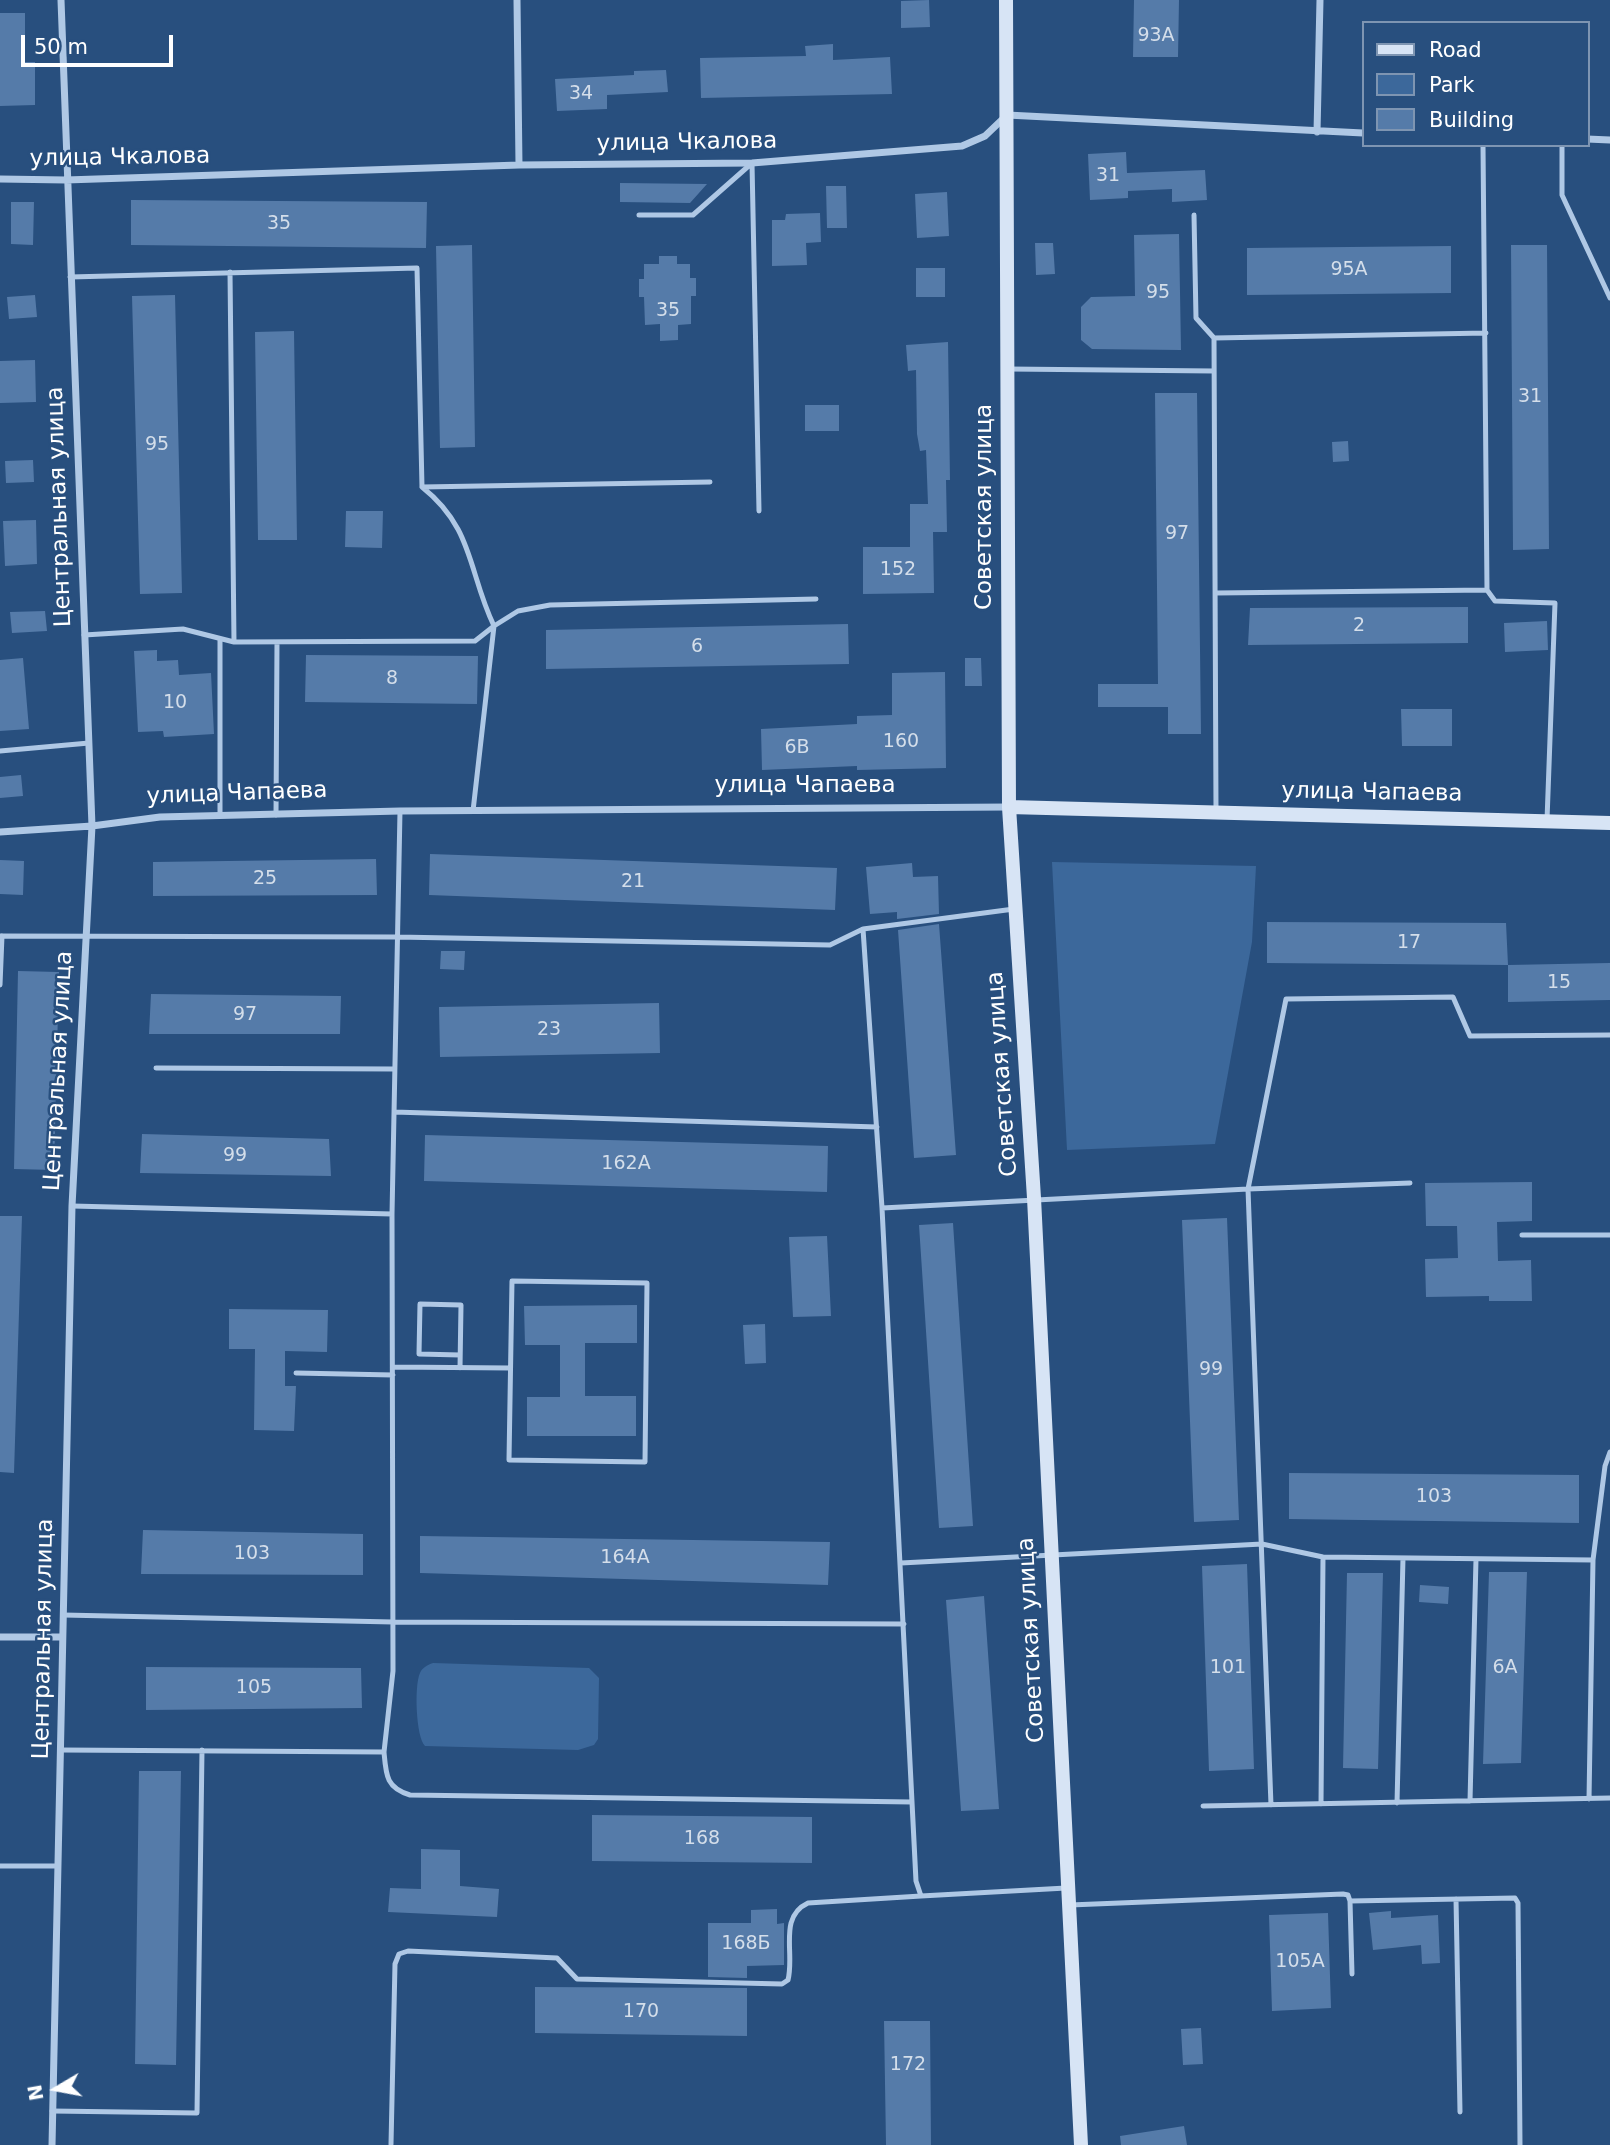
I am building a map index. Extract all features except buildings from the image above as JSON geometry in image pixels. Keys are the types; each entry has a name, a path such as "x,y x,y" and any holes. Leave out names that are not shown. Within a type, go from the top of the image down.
{"street":[{"name":"Центральная улица","path":"52,2145 72,1206 92,826 61,0"},
{"path":"517,0 519,165"},
{"name":"Советская улица","path":"1006,0 1009,807 1034,1198 1081,2145"},
{"path":"1317,132 1320,0"},
{"name":"улица Чкалова","path":"0,179 66,180 519,165 752,163 962,146 985,136 1007,115"},
{"path":"1007,115 1362,133"},
{"path":"1589,139 1610,140"},
{"name":"улица Чапаева","path":"0,832 92,826 160,817 400,811 1009,807 1548,820 1610,824"},
{"path":"0,1637 62,1637"}],"lane":[{"path":"1483,147 1487,590 1495,601 1555,603 1548,820"},
{"path":"1562,147 1562,195 1610,298"},
{"path":"639,215 693,215 752,163"},
{"path":"752,163 759,510"},
{"path":"1194,215 1196,317 1214,338 1216,812"},
{"path":"70,277 417,268 422,488"},
{"path":"230,272 234,642"},
{"path":"1214,338 1486,333"},
{"path":"1007,369 1214,371"},
{"path":"422,488 710,482"},
{"path":"422,488 440,501 467,543 482,601 494,626 473,811"},
{"path":"1216,593 1487,590"},
{"path":"84,635 183,629 234,642 475,641 518,611 550,605 816,599"},
{"path":"220,639 220,816"},
{"path":"276,815 277,642"},
{"path":"0,751 89,743"},
{"path":"400,811 392,1214 393,1671 384,1752 386,1778 395,1790 410,1795 912,1802"},
{"path":"0,985 1,936 397,937 830,945 863,929 1014,909"},
{"path":"863,929 882,1208 916,1881 921,1896"},
{"path":"1271,1805 1248,1189 1286,999 1453,997 1470,1036 1610,1035"},
{"path":"156,1068 394,1069"},
{"path":"394,1112 877,1127"},
{"path":"882,1208 1034,1198 1410,1183"},
{"path":"72,1206 392,1214"},
{"path":"1522,1236 1610,1235"},
{"path":"512,1281 647,1283 645,1462 509,1460 510,1368 512,1281"},
{"path":"460,1355 419,1354 420,1304 461,1305 460,1368"},
{"path":"393,1367 510,1368"},
{"path":"296,1373 393,1375"},
{"path":"1589,1799 1593,1560 1605,1466 1610,1452"},
{"path":"901,1563 1051,1553 1262,1544 1323,1557 1593,1560"},
{"path":"1321,1804 1323,1557"},
{"path":"1397,1803 1403,1558"},
{"path":"1470,1801 1476,1559"},
{"path":"63,1615 393,1622 904,1623"},
{"path":"61,1750 384,1752"},
{"path":"52,2111 197,2113 202,1750"},
{"path":"1203,1806 1610,1798"},
{"path":"0,1866 58,1866"},
{"path":"391,2144 395,1964 399,1954 408,1951 557,1958 577,1979 782,1984 788,1980 790,1971 790,1918 797,1908 808,1903 1067,1888"},
{"path":"1068,1905 1343,1894 1350,1901 1352,1974"},
{"path":"1350,1901 1515,1898 1518,1903 1520,2145"},
{"path":"1456,1899 1460,2112"}],"green space":[{"path":"1052,862 1256,866 1252,942 1215,1144 1067,1150"},
{"path":"433,1663 589,1668 599,1678 598,1739 594,1745 578,1750 425,1746 418,1722 417,1689 421,1671"}]}
